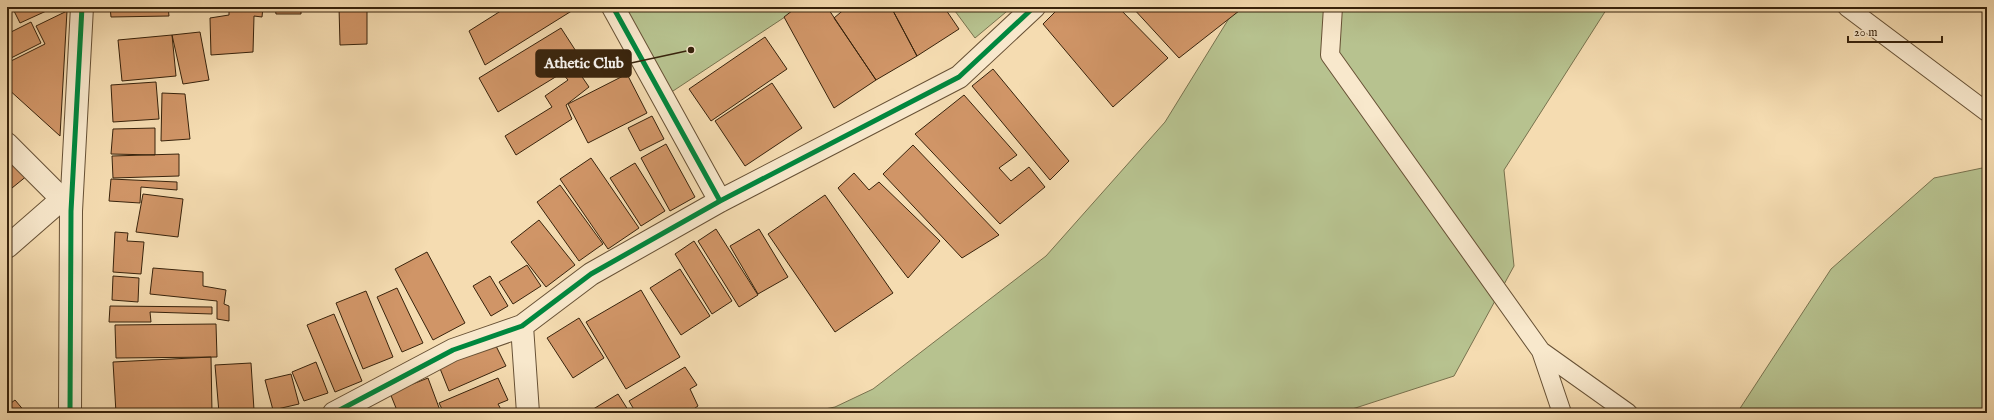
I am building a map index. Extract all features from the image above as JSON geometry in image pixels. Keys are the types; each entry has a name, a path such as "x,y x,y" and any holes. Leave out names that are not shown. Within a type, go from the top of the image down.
{"street":[{"path":"70,413 66,205 82,7"},
{"path":"613,7 720,201"},
{"path":"337,413 453,350 522,326 590,274 720,201 959,77 1034,7"},
{"path":"7,144 66,205"},
{"path":"7,247 66,205"},
{"path":"522,326 528,413"}],"lane":[{"path":"1333,7 1330,55 1541,351 1562,413"},
{"path":"1847,7 1987,112"},
{"path":"1541,351 1628,413"}],"green space":[{"path":"624,7 800,7 670,93"},
{"path":"952,7 1012,7 975,38"},
{"path":"1236,7 1608,7 1504,170 1514,266 1454,376 1340,413 804,413 835,407 873,389 1046,256 1165,122"},
{"path":"1987,167 1987,413 1737,413 1831,269 1934,178"}],"building":[{"path":"12,7 55,7 20,23"},
{"path":"110,7 168,7 169,16 111,17"},
{"path":"229,7 263,7 262,17 254,16 253,52 211,55 210,18 229,15"},
{"path":"275,7 301,7 301,14 276,14"},
{"path":"339,7 367,7 367,44 340,45"},
{"path":"507,7 578,7 485,65 469,31"},
{"path":"797,7 827,7 876,80 834,108 784,17"},
{"path":"847,7 891,7 917,56 876,80 834,18"},
{"path":"891,7 944,7 959,29 917,56"},
{"path":"1060,7 1118,7 1168,58 1113,107 1043,24"},
{"path":"1132,7 1244,7 1179,58"},
{"path":"67,11 60,136 7,88 7,63 45,44 36,26"},
{"path":"31,22 41,43 7,60 7,24 11,32"},
{"path":"561,28 583,62 576,68 589,87 566,105 572,119 516,155 505,136 552,107 545,96 568,80 562,73 498,112 479,78"},
{"path":"200,32 209,80 183,84 172,35"},
{"path":"172,35 176,76 122,81 118,40"},
{"path":"765,37 787,69 711,121 689,89"},
{"path":"993,69 1069,161 1050,180 972,86"},
{"path":"627,74 647,113 588,143 568,104"},
{"path":"156,82 159,119 113,122 111,85"},
{"path":"772,83 802,128 745,166 715,121"},
{"path":"162,93 185,94 190,139 161,141"},
{"path":"964,95 1017,155 999,168 1011,181 1029,167 1045,187 1000,224 915,134"},
{"path":"652,116 664,139 640,151 628,128"},
{"path":"155,128 155,155 111,154 113,129"},
{"path":"666,144 695,197 670,211 641,158"},
{"path":"913,145 999,235 962,258 883,174"},
{"path":"179,154 179,176 113,178 112,156"},
{"path":"591,158 639,228 608,249 560,179"},
{"path":"7,159 28,175 12,188 7,182"},
{"path":"635,163 665,211 641,226 610,178"},
{"path":"854,173 869,190 879,182 940,241 908,278 838,188"},
{"path":"111,179 177,182 177,190 141,187 140,203 109,201"},
{"path":"560,185 603,244 579,261 537,202"},
{"path":"143,194 183,199 178,237 136,232"},
{"path":"825,195 893,293 835,332 768,234"},
{"path":"539,220 575,265 546,287 511,242"},
{"path":"716,229 758,295 739,307 698,241"},
{"path":"759,229 788,277 758,294 730,246"},
{"path":"115,232 128,233 127,241 144,242 141,274 113,272"},
{"path":"694,241 732,301 712,314 675,254"},
{"path":"427,252 465,323 433,340 395,269"},
{"path":"527,265 541,286 513,304 499,282"},
{"path":"153,268 203,272 203,286 226,290 224,304 229,306 229,321 217,319 217,301 150,294"},
{"path":"680,269 710,316 681,335 650,288"},
{"path":"113,276 139,278 138,302 112,300"},
{"path":"490,276 508,306 491,316 473,286"},
{"path":"397,288 423,343 402,352 377,297"},
{"path":"641,290 680,357 626,389 586,322"},
{"path":"366,291 393,357 363,369 336,303"},
{"path":"110,306 212,307 212,314 150,312 151,322 109,322"},
{"path":"334,314 362,381 335,392 307,325"},
{"path":"579,318 604,358 573,378 547,338"},
{"path":"216,324 217,357 116,358 115,325"},
{"path":"494,342 506,366 449,391 439,366"},
{"path":"211,357 212,413 116,413 113,362"},
{"path":"316,362 328,393 304,401 292,372"},
{"path":"251,363 254,410 245,413 219,413 215,365"},
{"path":"685,367 697,385 690,389 698,406 688,413 636,413 629,401"},
{"path":"291,374 299,404 273,410 265,380"},
{"path":"428,378 441,413 398,413 390,393"},
{"path":"498,378 508,400 498,404 503,413 444,413 439,403"},
{"path":"618,394 630,413 592,413 590,411"},
{"path":"15,400 26,413 7,413 7,406"}],"cycle path":[{"path":"70,413 71,211 82,7"},
{"path":"613,7 720,201"},
{"path":"334,413 453,350 522,326 591,274 720,201 959,77 1034,7"}],"place":[{"name":"Athetic Club","path":"691,50"}]}
